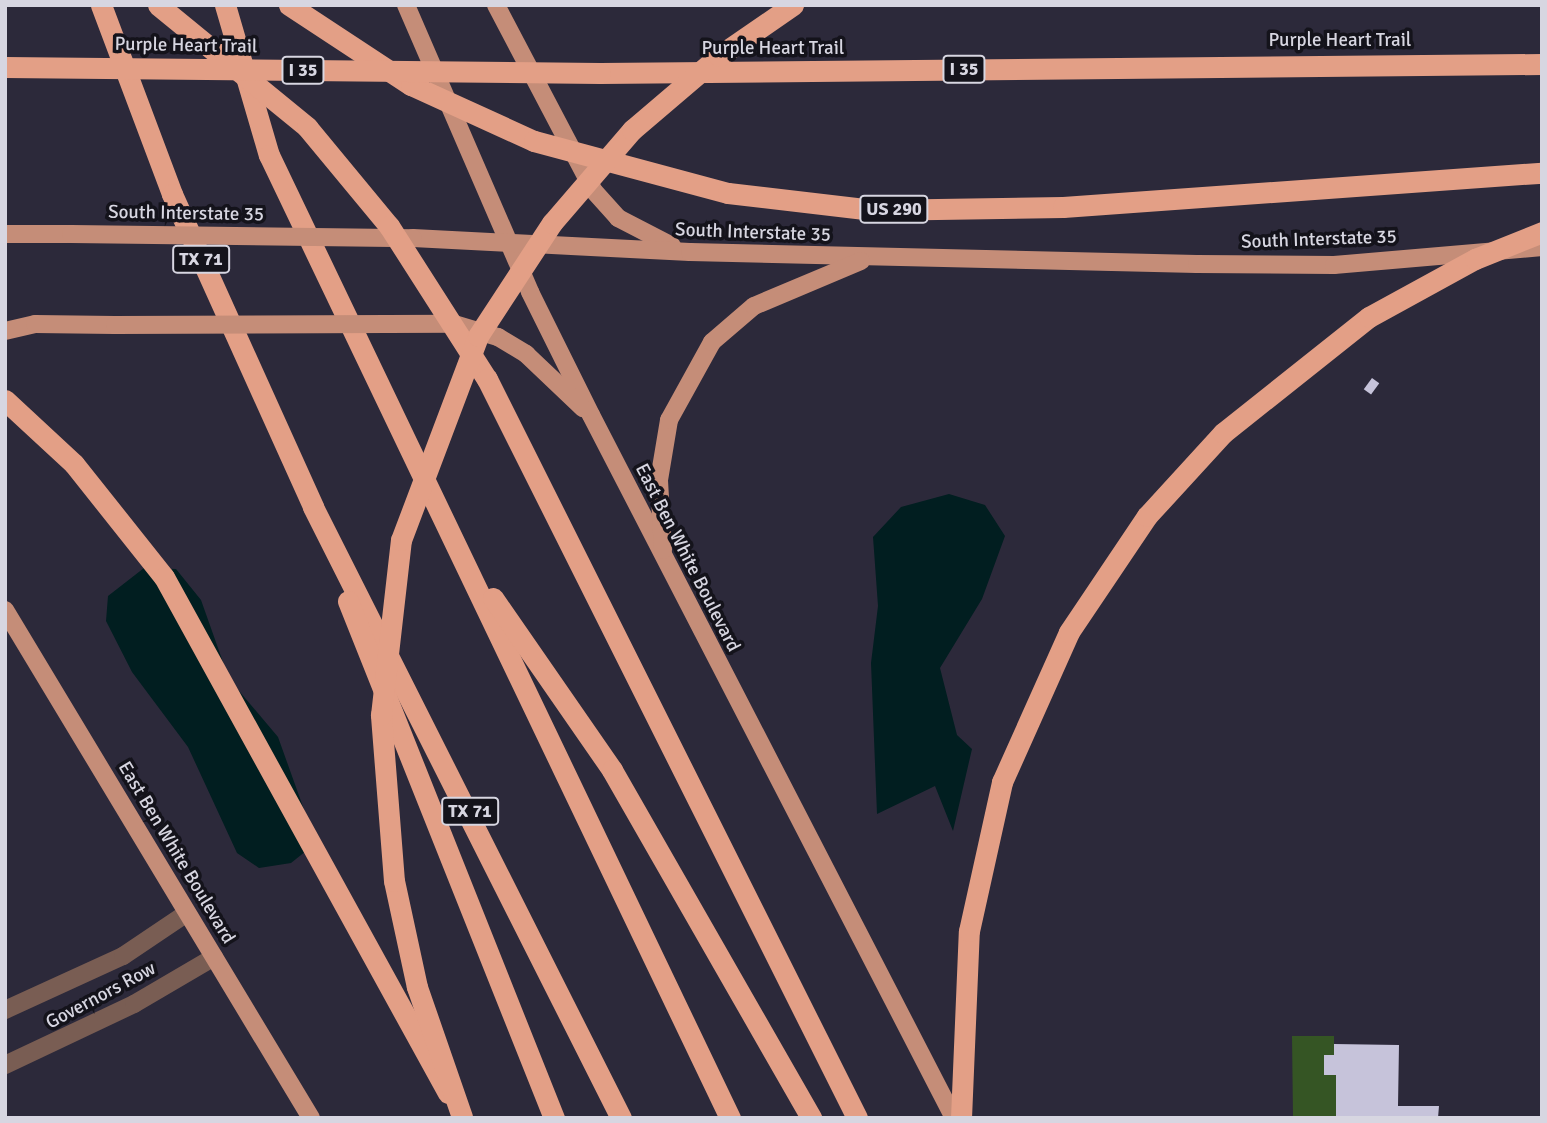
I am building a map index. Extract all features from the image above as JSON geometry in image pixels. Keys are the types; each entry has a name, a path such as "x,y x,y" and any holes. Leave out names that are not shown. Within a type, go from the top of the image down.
{"highway":[{"name":"TX 71","path":"102,5 172,194 313,507 621,1118"},
{"path":"158,5 306,127 389,226 487,379 857,1118"},
{"path":"225,5 269,155 461,551 730,1118"},
{"name":"US 290","path":"289,5 411,85 534,141 728,193 873,210 1063,207 1542,173"},
{"path":"462,1118 417,987 394,881 381,715 401,540 478,337 551,223 632,130 719,56 793,5"},
{"name":"Purple Heart Trail","path":"5,67 600,73 1542,64"},
{"path":"961,1118 969,931 1002,782 1069,632 1147,516 1223,432 1368,317 1475,259 1542,232"},
{"path":"5,400 74,464 164,577 462,1118"},
{"path":"313,507 554,1118"},
{"path":"461,551 612,770 811,1118"}],"main road":[{"name":"East Ben White Boulevard","path":"406,5 510,243 591,415 954,1118"},
{"path":"496,5 593,190 618,218 643,235 690,252"},
{"name":"South Interstate 35","path":"5,234 413,238 871,258 1334,265 1542,247"},
{"path":"663,557 659,480 669,420 712,342 754,306 871,258"},
{"path":"5,331 35,324 454,324 498,337 526,354 591,415"},
{"name":"East Ben White Boulevard","path":"5,610 311,1118"}],"street":[{"name":"Governors Row","path":"5,1010 123,957 187,913"},
{"name":"Governors Row","path":"5,1065 123,1010 214,957"}],"green space":[{"path":"1292,1036 1334,1036 1334,1055 1324,1055 1324,1075 1336,1075 1336,1118 1293,1118"}],"shaded area":[{"path":"949,494 985,505 1005,536 982,599 940,668 957,735 972,749 953,831 935,786 877,814 871,663 878,606 873,537 901,507"},
{"path":"144,568 176,569 201,600 229,679 278,737 316,843 291,863 259,868 237,853 188,747 132,672 106,621 108,596"}],"building":[{"path":"1372,378 1379,383 1371,395 1364,389"},
{"path":"1334,1044 1399,1045 1398,1106 1439,1106 1438,1118 1336,1118 1336,1075 1324,1075 1324,1055 1334,1055"}]}
